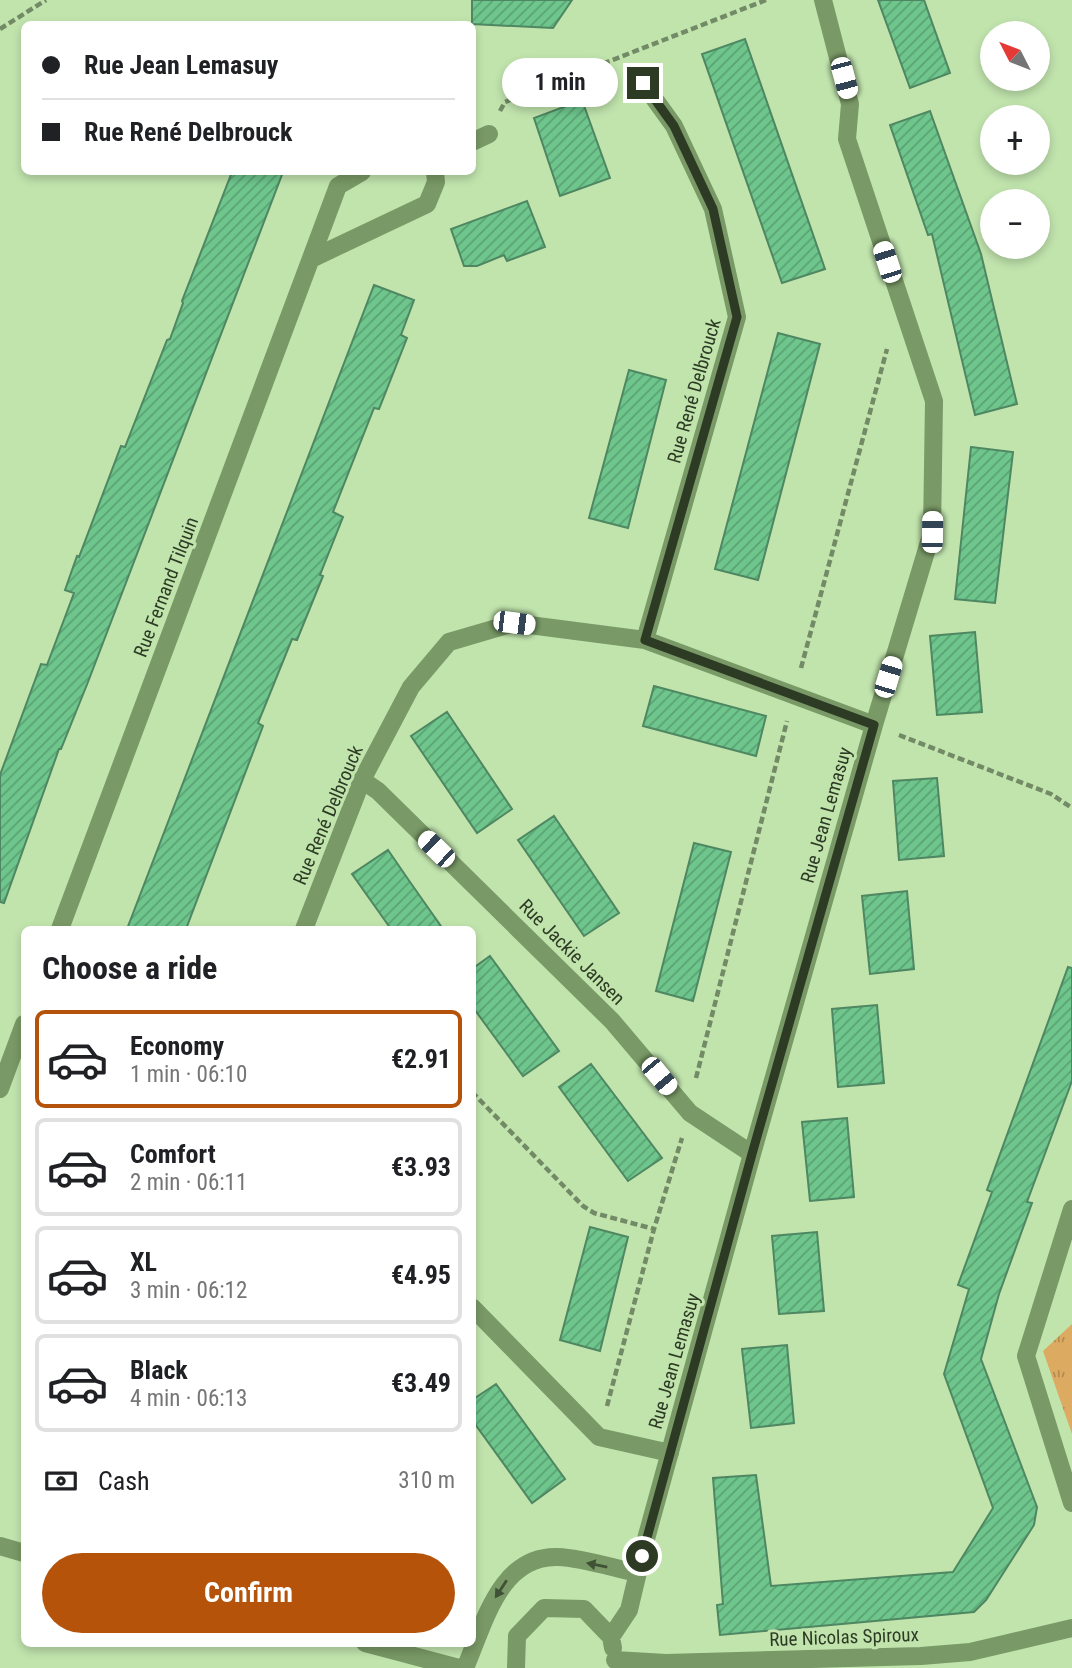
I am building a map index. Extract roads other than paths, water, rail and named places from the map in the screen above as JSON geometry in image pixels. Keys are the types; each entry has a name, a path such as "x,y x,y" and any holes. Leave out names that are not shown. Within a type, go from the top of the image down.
{"street":[{"name":"Rue Jean Lemasuy","path":"611,1637 629,1610 752,1154 932,532 934,401 847,139 850,104 823,0"},
{"name":"Rue René Delbrouck","path":"643,83 674,126 713,209 737,317 645,640"},
{"path":"476,140 489,134"},
{"name":"Rue Fernand Tilquin","path":"61,926 338,186 357,175"},
{"path":"312,259 427,204 436,181 435,175"},
{"name":"Rue René Delbrouck","path":"305,926 362,780 411,687 449,642 514,623 645,640 874,725"},
{"name":"Rue Jackie Jansen","path":"362,780 378,791 612,1020 690,1113 752,1154"},
{"path":"0,1089 21,1032"},
{"path":"1072,1209 1026,1356 1072,1503"},
{"path":"476,1311 598,1437 670,1453"},
{"path":"0,1546 21,1552"},
{"path":"476,1642 500,1586 524,1564 557,1557 637,1573"},
{"path":"516,1668 517,1636 544,1608 584,1609 611,1637"},
{"name":"Rue Nicolas Spiroux","path":"611,1637 613,1664 921,1656 971,1660 1072,1628"},
{"path":"380,1647 459,1668"},
{"path":"465,1668 474,1647"}]}
